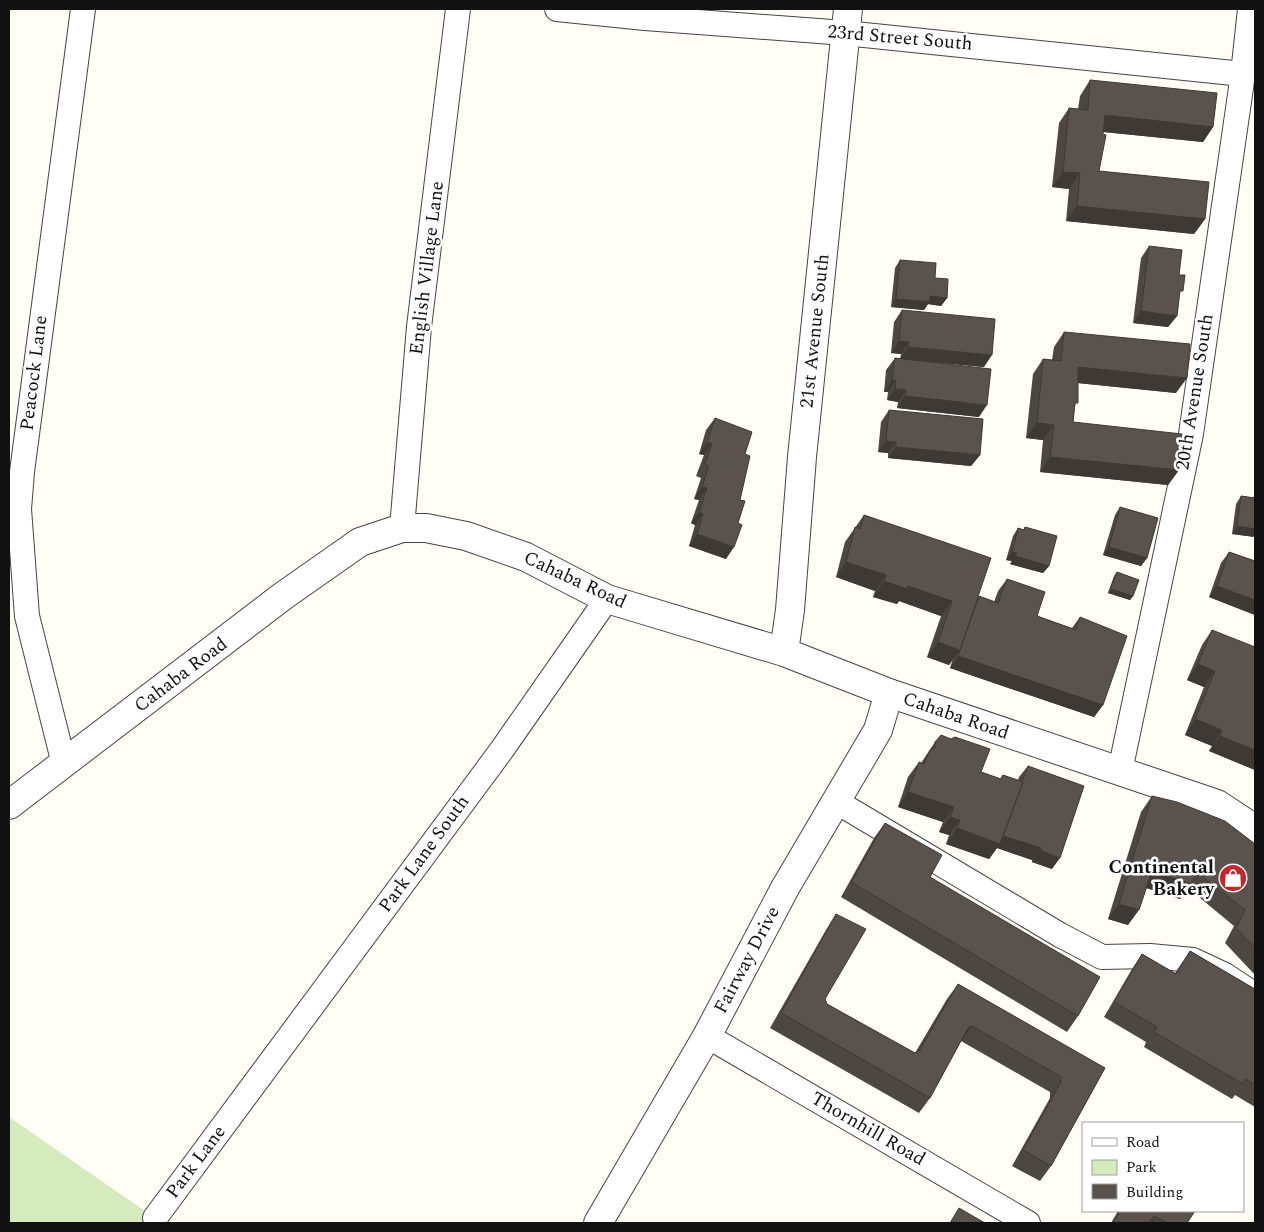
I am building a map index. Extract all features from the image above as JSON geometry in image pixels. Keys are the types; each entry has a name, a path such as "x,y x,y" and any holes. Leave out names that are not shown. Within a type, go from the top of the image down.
{"street":[{"name":"Peacock Lane","path":"64,764 27,616 19,509 22,472 83,9"},
{"name":"English Village Lane","path":"402,528 419,327 458,9"},
{"name":"23rd Street South","path":"557,9 653,19 846,21 1243,74"},
{"name":"20th Avenue South","path":"1120,771 1191,434 1243,74 1250,9"},
{"name":"21st Avenue South","path":"784,652 790,610 804,437 846,21"},
{"name":"Cahaba Road","path":"9,805 283,596 360,542 402,528 426,528 466,536 526,557 607,599 784,652 889,693 1217,804 1255,828"},
{"name":"Park Lane South","path":"238,1106 501,751 607,599"},
{"name":"Fairway Drive","path":"598,1223 707,1036 768,918 878,730 889,693"},
{"path":"837,802 1060,935 1102,957 1150,956 1193,960 1225,975 1255,995"},
{"name":"Thornhill Road","path":"707,1036 1028,1223"},
{"name":"Park Lane","path":"155,1218 238,1106"}],"green space":[{"path":"9,1117 155,1218 162,1223 9,1223"}],"building":[{"path":"1090,80 1217,93 1213,127 1105,115 1103,134 1106,135 1099,171 1209,182 1205,219 1077,206 1080,173 1063,172 1069,108 1088,110"},
{"path":"1149,246 1182,250 1179,275 1185,275 1183,291 1180,291 1177,316 1141,311"},
{"path":"900,260 936,263 935,278 948,279 947,298 930,296 930,302 896,299"},
{"path":"902,310 995,319 992,355 908,347 909,342 899,341"},
{"path":"1064,332 1190,344 1187,378 1078,367 1078,403 1075,403 1073,422 1182,434 1179,470 1050,457 1054,425 1037,423 1043,359 1061,361"},
{"path":"895,358 991,369 987,405 905,396 906,390 895,389 896,380 892,380"},
{"path":"889,410 983,419 980,455 896,447 896,442 886,441"},
{"path":"715,418 752,432 745,454 750,456 740,500 745,501 738,523 742,525 734,547 697,534 703,514 699,512 707,488 702,487 709,466 705,464 712,444 707,442"},
{"path":"1241,496 1255,498 1255,529 1237,526"},
{"path":"1120,507 1158,518 1147,558 1109,547"},
{"path":"864,515 991,558 960,650 938,642 952,601 908,586 907,589 884,581 886,575 846,562 855,527 860,529"},
{"path":"1025,527 1057,536 1049,566 1015,556 1017,553 1012,552 1018,528 1024,530"},
{"path":"1229,552 1255,561 1255,600 1217,586"},
{"path":"1117,572 1139,580 1133,596 1110,589"},
{"path":"1007,579 1045,592 1037,616 1076,630 1080,617 1127,636 1103,705 958,656 979,596 998,603"},
{"path":"1212,630 1255,647 1255,750 1220,736 1222,730 1195,719 1215,671 1198,664"},
{"path":"941,735 951,739 955,737 990,749 981,772 1001,779 1003,775 1023,782 1000,844 957,828 960,820 950,817 954,807 908,792 919,762 924,764 930,750 935,748 935,742"},
{"path":"1028,766 1084,786 1060,858 1040,850 1041,848 1003,836"},
{"path":"1152,796 1177,802 1225,821 1255,844 1255,948 1236,928 1245,910 1197,872 1191,884 1152,871 1139,910 1119,904"},
{"path":"885,823 942,855 930,877 1100,977 1078,1016 851,882"},
{"path":"836,914 866,929 825,999 827,1004 915,1053 919,1051 958,984 1105,1068 1051,1166 1023,1150 1061,1082 1060,1076 972,1026 968,1028 930,1098 781,1013"},
{"path":"1190,951 1255,989 1255,1085 1245,1079 1243,1084 1154,1032 1157,1027 1114,1002 1142,954 1176,974"},
{"path":"959,1208 985,1223 950,1223"},
{"path":"1119,1212 1194,1212 1187,1223 1167,1223 1154,1216 1149,1223 1113,1223"}],"place":[{"name":"Continental Bakery","path":"1233,878"}]}
